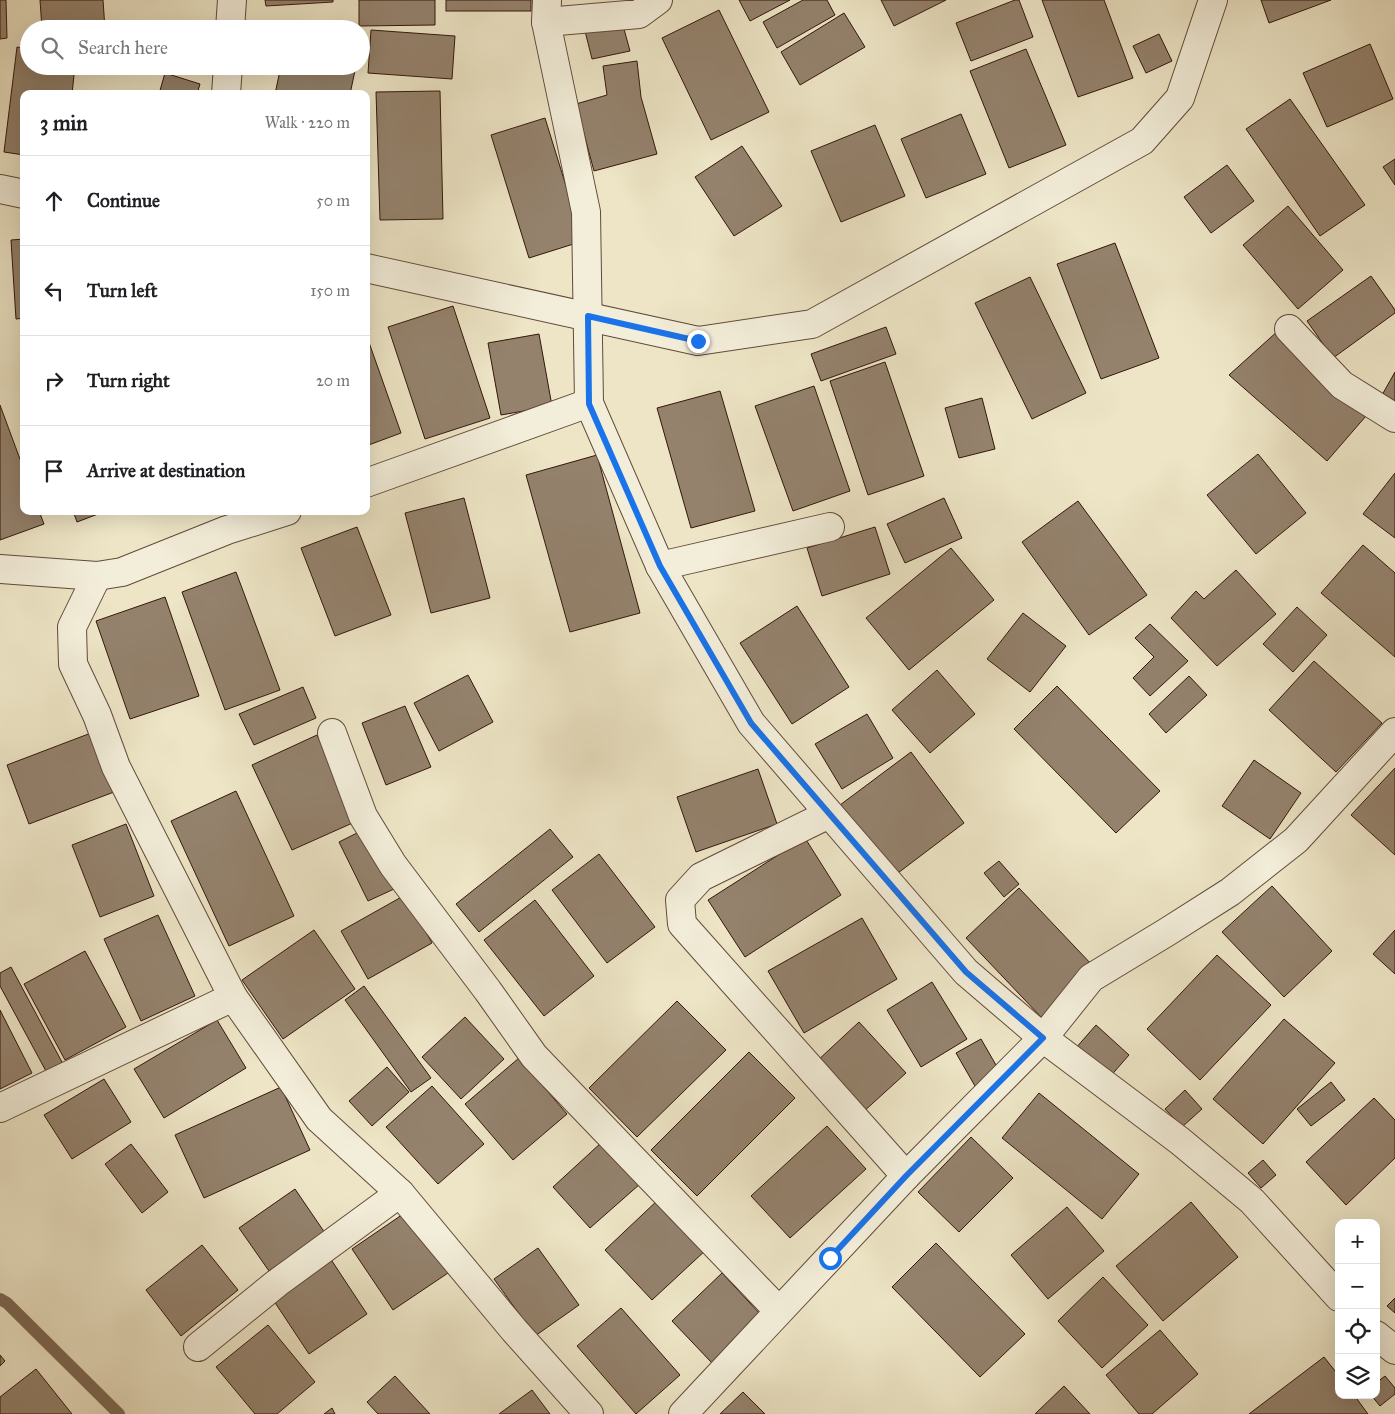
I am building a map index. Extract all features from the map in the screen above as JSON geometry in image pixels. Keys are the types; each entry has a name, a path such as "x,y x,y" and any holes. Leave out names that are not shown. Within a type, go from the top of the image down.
{"street":[{"path":"231,20 232,0"},
{"path":"658,0 639,14 547,11 586,212 589,404 660,566 751,723 966,972 1043,1038 1180,1141 1252,1201 1335,1293"},
{"path":"370,269 698,341 812,324 1142,141 1180,98 1213,0"},
{"path":"226,90 227,75"},
{"path":"0,189 20,193"},
{"path":"1289,328 1342,385 1395,418"},
{"path":"370,482 589,404"},
{"path":"0,569 97,576 122,572 226,520 260,515"},
{"path":"660,566 830,527"},
{"path":"97,576 72,627 73,664 97,715 116,767 233,997 319,1119 400,1193 514,1330 589,1414"},
{"path":"683,1414 778,1310 830,1258 906,1176 1043,1038 1091,978 1230,892 1296,840 1395,732"},
{"path":"332,733 363,816 393,865 488,990 534,1056 778,1310"},
{"path":"829,814 701,877 680,900 682,924 906,1176"},
{"path":"0,1108 233,997"},
{"path":"198,1347 276,1283 400,1193"},
{"path":"1380,1338 1395,1350"}],"building":[{"path":"0,0 6,0 7,38 0,39"},
{"path":"40,0 103,0 104,20 41,20"},
{"path":"265,0 333,0 333,2 266,6"},
{"path":"359,0 435,0 435,25 370,26 370,20 359,20"},
{"path":"446,0 531,0 531,11 446,11"},
{"path":"739,0 790,0 750,21"},
{"path":"803,0 827,0 835,15 777,48 763,22"},
{"path":"881,0 946,0 894,26"},
{"path":"1019,0 1033,37 971,61 956,23"},
{"path":"1042,0 1104,0 1133,78 1078,97"},
{"path":"1261,0 1331,0 1269,23"},
{"path":"719,10 769,112 711,140 662,38"},
{"path":"844,13 865,47 800,85 781,52"},
{"path":"621,18 630,51 592,59 584,27"},
{"path":"371,30 455,36 452,79 370,73"},
{"path":"1159,34 1172,61 1146,73 1133,46"},
{"path":"1370,44 1393,99 1327,127 1303,73"},
{"path":"17,47 20,48 20,75 74,75 72,90 20,90 20,154 4,152"},
{"path":"1026,49 1066,145 1009,168 970,71"},
{"path":"637,61 641,97 657,154 594,171 576,104 607,95 603,66"},
{"path":"164,75 171,75 200,84 198,90 160,90"},
{"path":"279,75 354,75 351,90 276,90"},
{"path":"440,91 443,219 380,220 376,92"},
{"path":"1290,99 1365,205 1320,236 1246,129"},
{"path":"961,114 986,174 926,198 901,139"},
{"path":"545,118 583,241 529,258 491,135"},
{"path":"875,125 905,196 841,222 811,151"},
{"path":"742,146 782,206 734,236 695,177"},
{"path":"1395,159 1395,185 1383,167"},
{"path":"1227,165 1254,201 1211,233 1184,197"},
{"path":"1288,206 1343,270 1298,309 1243,245"},
{"path":"20,239 20,318 16,319 11,240"},
{"path":"1115,243 1159,358 1101,379 1057,264"},
{"path":"1371,276 1395,310 1395,313 1333,358 1307,321"},
{"path":"1030,277 1086,393 1032,419 975,303"},
{"path":"453,306 490,418 425,439 388,327"},
{"path":"886,327 896,354 821,381 811,354"},
{"path":"1279,330 1366,416 1327,461 1229,375"},
{"path":"539,334 552,406 501,415 488,343"},
{"path":"370,345 401,433 370,445"},
{"path":"885,362 924,476 868,495 830,381"},
{"path":"1395,372 1395,403 1382,395"},
{"path":"814,386 850,491 793,511 755,406"},
{"path":"720,391 755,511 691,528 657,408"},
{"path":"982,398 995,449 959,458 945,408"},
{"path":"0,405 20,459 20,515 41,515 44,524 0,540"},
{"path":"1258,454 1306,513 1256,554 1207,495"},
{"path":"597,455 640,613 570,632 526,475"},
{"path":"1395,473 1395,538 1363,514"},
{"path":"464,498 490,598 431,613 405,513"},
{"path":"944,498 962,538 905,563 887,524"},
{"path":"1078,501 1147,595 1089,635 1022,542"},
{"path":"74,515 95,515 77,522"},
{"path":"357,527 391,615 335,636 301,548"},
{"path":"875,527 890,574 822,596 807,548"},
{"path":"1363,545 1395,573 1395,657 1321,593"},
{"path":"951,548 994,600 909,670 866,618"},
{"path":"1236,570 1276,614 1217,666 1171,618 1196,591 1204,599"},
{"path":"236,572 280,690 225,710 182,592"},
{"path":"165,597 199,696 130,719 96,621"},
{"path":"797,606 849,687 792,724 740,643"},
{"path":"1297,607 1327,635 1293,672 1263,644"},
{"path":"1023,613 1066,646 1030,692 987,659"},
{"path":"1150,624 1188,661 1150,696 1133,678 1154,657 1135,638"},
{"path":"1314,661 1382,723 1336,772 1269,710"},
{"path":"937,670 975,714 930,753 892,710"},
{"path":"468,675 493,722 439,751 414,703"},
{"path":"1189,676 1207,695 1166,733 1149,714"},
{"path":"1057,686 1160,791 1116,833 1014,729"},
{"path":"303,687 316,718 254,745 239,714"},
{"path":"405,706 431,767 386,785 362,723"},
{"path":"867,714 893,758 842,789 815,744"},
{"path":"91,733 114,792 29,824 7,765"},
{"path":"317,735 357,821 292,850 252,765"},
{"path":"911,752 964,823 894,876 840,805"},
{"path":"1254,760 1301,793 1270,839 1222,806"},
{"path":"1395,768 1395,855 1351,815"},
{"path":"758,769 777,824 696,852 677,797"},
{"path":"236,791 294,916 229,946 171,821"},
{"path":"126,824 154,896 100,917 72,845"},
{"path":"365,829 394,889 368,901 339,842"},
{"path":"550,829 573,857 479,932 456,904"},
{"path":"805,838 841,895 745,957 708,900"},
{"path":"599,854 655,927 607,963 552,890"},
{"path":"999,861 1019,884 1004,897 984,873"},
{"path":"1272,886 1332,951 1284,997 1222,932"},
{"path":"1019,888 1094,967 1041,1017 966,938"},
{"path":"405,895 432,943 368,979 341,931"},
{"path":"535,900 594,976 544,1016 484,940"},
{"path":"158,915 195,996 141,1021 104,939"},
{"path":"862,918 897,979 804,1033 768,971"},
{"path":"314,930 355,989 283,1039 242,980"},
{"path":"1395,930 1395,974 1373,954"},
{"path":"85,951 126,1027 65,1060 24,984"},
{"path":"1217,955 1271,1005 1200,1080 1147,1029"},
{"path":"11,967 63,1064 47,1073 0,986 0,973"},
{"path":"932,982 967,1039 921,1067 887,1010"},
{"path":"364,986 431,1078 411,1092 345,1000"},
{"path":"677,1001 726,1050 637,1137 589,1088"},
{"path":"0,1010 32,1073 0,1089"},
{"path":"465,1017 504,1059 461,1099 422,1057"},
{"path":"1284,1019 1335,1063 1263,1144 1213,1099"},
{"path":"217,1020 246,1068 164,1118 134,1069"},
{"path":"859,1022 906,1073 862,1113 816,1062"},
{"path":"1096,1025 1129,1055 1108,1079 1075,1049"},
{"path":"981,1039 1000,1072 975,1086 956,1053"},
{"path":"749,1052 795,1098 697,1196 651,1150"},
{"path":"519,1058 567,1114 513,1160 465,1104"},
{"path":"387,1067 409,1092 372,1126 349,1101"},
{"path":"104,1079 131,1122 72,1159 44,1115"},
{"path":"1331,1082 1345,1100 1311,1126 1297,1109"},
{"path":"432,1086 484,1144 438,1184 386,1127"},
{"path":"281,1087 310,1150 204,1198 175,1135"},
{"path":"1185,1090 1202,1109 1182,1127 1165,1109"},
{"path":"1039,1093 1139,1174 1102,1219 1002,1138"},
{"path":"1374,1098 1395,1120 1395,1158 1346,1205 1306,1162"},
{"path":"827,1126 866,1169 790,1238 751,1196"},
{"path":"971,1137 1013,1178 959,1232 918,1192"},
{"path":"602,1142 640,1184 590,1228 553,1187"},
{"path":"131,1144 168,1192 142,1213 105,1164"},
{"path":"1263,1160 1276,1175 1261,1188 1248,1173"},
{"path":"295,1189 325,1233 269,1271 239,1228"},
{"path":"660,1198 707,1249 652,1300 605,1250"},
{"path":"1191,1202 1238,1257 1163,1321 1116,1266"},
{"path":"1067,1207 1104,1251 1048,1299 1011,1255"},
{"path":"409,1210 451,1271 393,1310 352,1249"},
{"path":"936,1243 1025,1334 980,1377 892,1287"},
{"path":"202,1245 238,1290 181,1336 146,1290"},
{"path":"538,1248 579,1305 535,1336 494,1279"},
{"path":"330,1258 367,1314 309,1354 272,1298"},
{"path":"722,1273 762,1316 712,1363 672,1321"},
{"path":"1103,1277 1148,1325 1102,1368 1058,1321"},
{"path":"1395,1298 1395,1313 1387,1306"},
{"path":"621,1308 680,1375 636,1414 577,1346"},
{"path":"268,1325 315,1382 277,1414 255,1414 216,1367"},
{"path":"1160,1330 1198,1374 1152,1414 1139,1414 1106,1375"},
{"path":"0,1355 5,1361 0,1366"},
{"path":"1324,1357 1335,1371 1335,1399 1357,1399 1368,1414 1249,1414"},
{"path":"36,1369 72,1414 0,1414 0,1397"},
{"path":"395,1376 430,1414 378,1414 367,1402"},
{"path":"1385,1376 1395,1388 1395,1394 1380,1406 1374,1399 1380,1399 1380,1380"},
{"path":"1064,1386 1090,1414 1035,1414"},
{"path":"532,1390 550,1414 499,1414"},
{"path":"743,1392 765,1414 720,1414"},
{"path":"332,1408 335,1414 324,1414"}],"waterway":[{"path":"0,1299 7,1303 119,1414"}],"route":[{"path":"698,341 588,316 589,404 660,566 751,723 966,972 1043,1038 906,1176 830,1258"}]}
